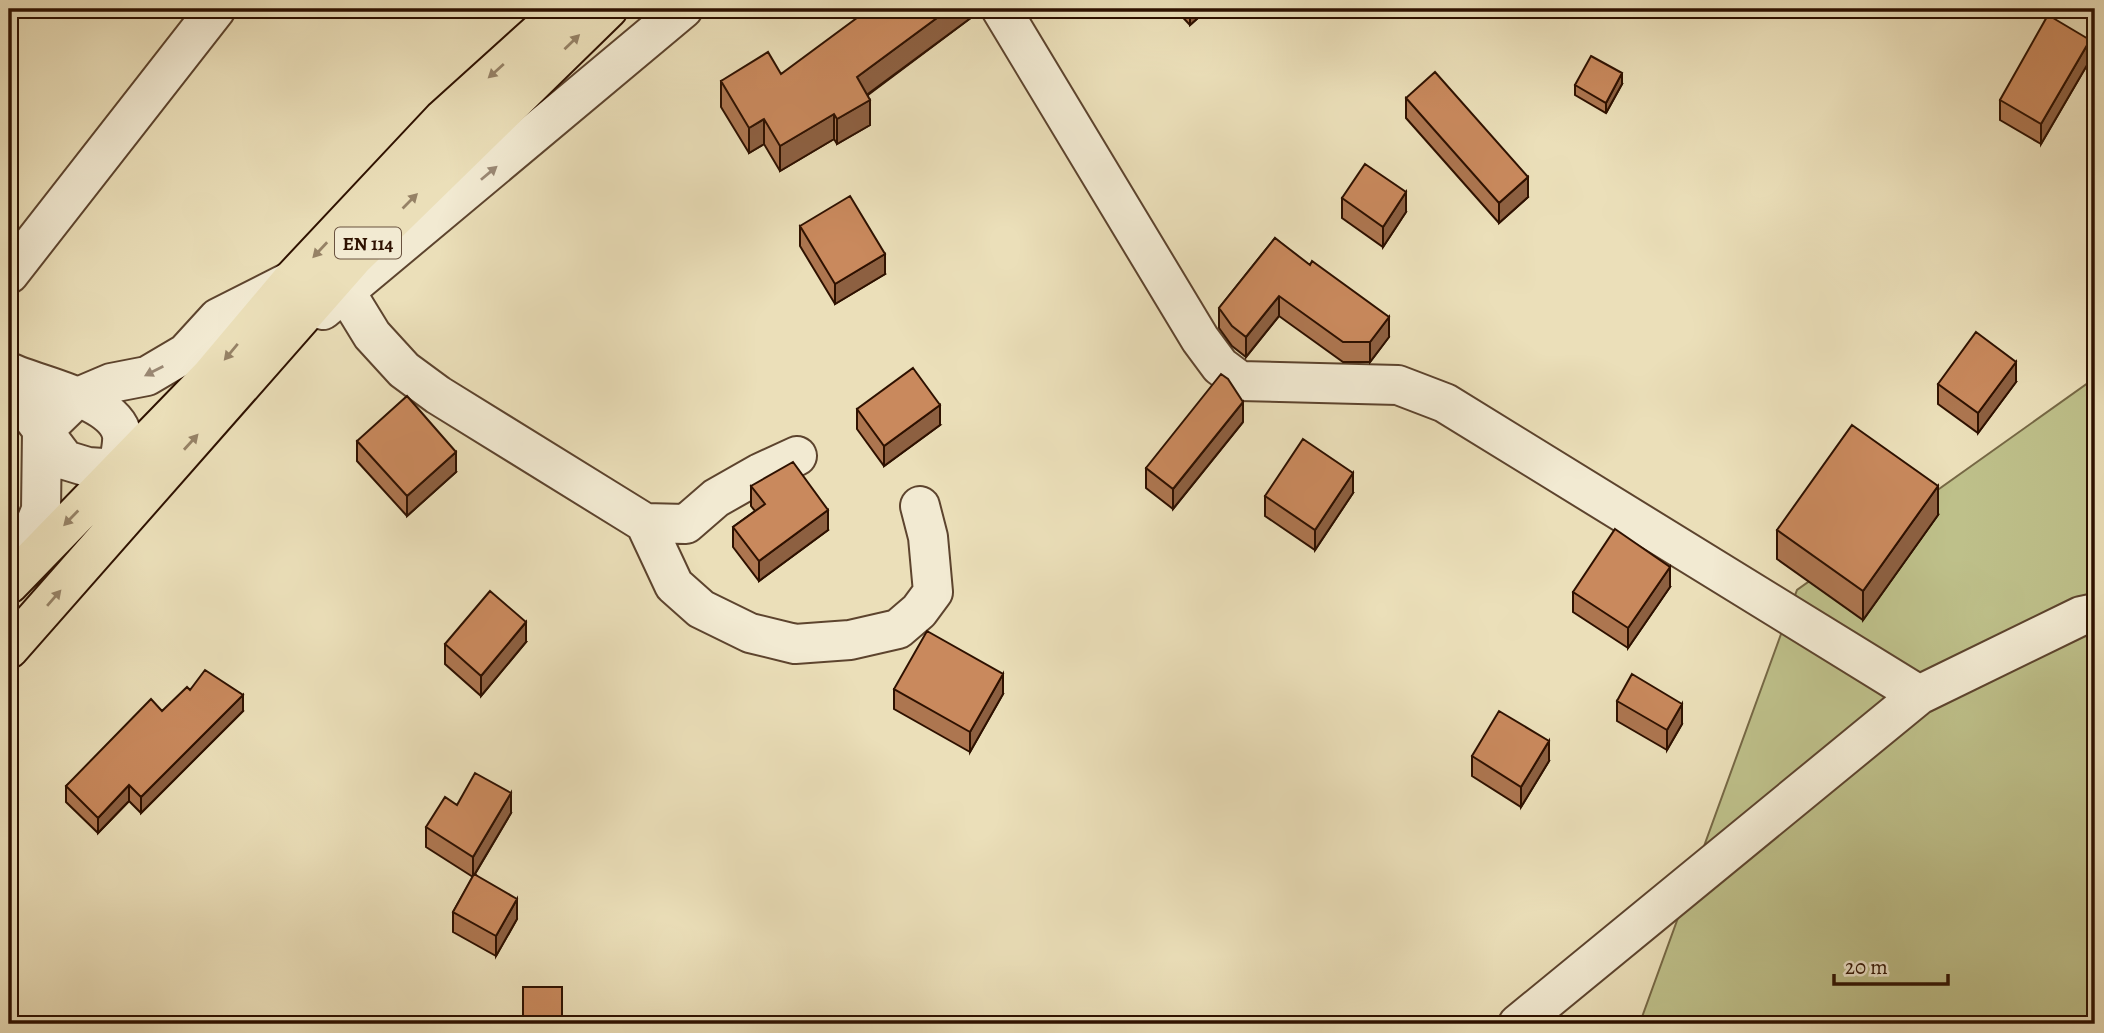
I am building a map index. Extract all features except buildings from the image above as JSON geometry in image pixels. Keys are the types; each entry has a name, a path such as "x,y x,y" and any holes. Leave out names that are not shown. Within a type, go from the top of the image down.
{"main road":[{"name":"EN 114","path":"10,583 211,376 291,281 443,119 565,9"},
{"name":"EN 114","path":"9,649 354,257 608,9"}],"street":[{"path":"9,274 216,9"},
{"path":"250,376 345,291 683,9"},
{"path":"1001,9 1200,339 1220,366 1240,381 1398,385 1445,402 1919,695"},
{"path":"10,583 41,510 42,432 78,397 111,383 147,376 186,353 218,318 291,281"},
{"path":"345,291 372,335 404,370 438,395 645,523 685,524 716,498 797,456"},
{"path":"9,372 78,397 107,412 122,434 118,469"},
{"path":"9,386 65,460 88,467 118,469 146,494"},
{"path":"645,523 674,585 701,609 750,633 795,644 850,640 898,629 919,611 933,592 928,537 919,506"},
{"path":"1518,1024 1919,695 2081,616 2095,613"}],"green space":[{"path":"2095,378 2095,1024 1623,1024 1642,1017 1797,590"}]}
